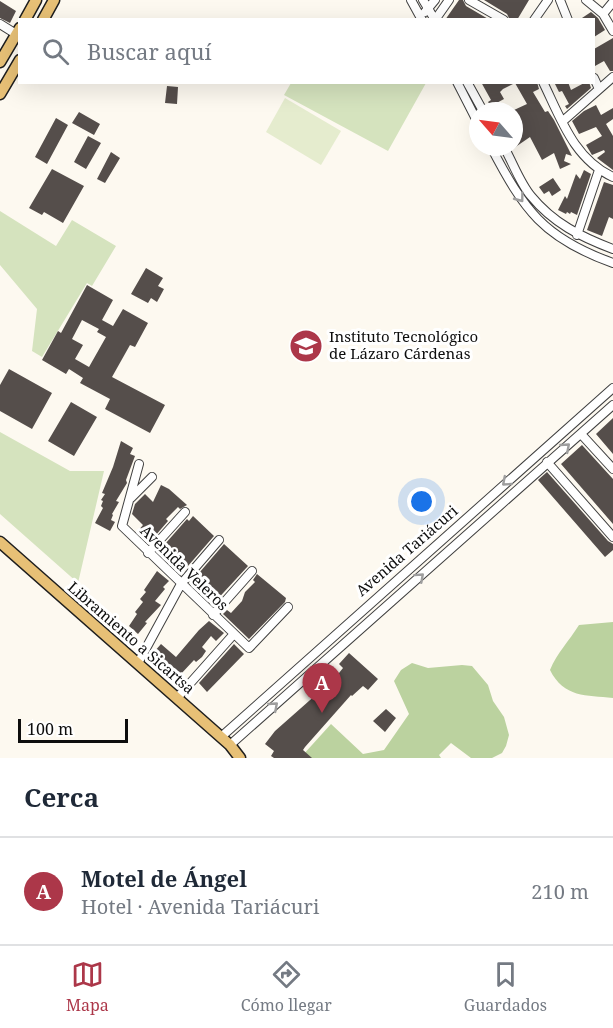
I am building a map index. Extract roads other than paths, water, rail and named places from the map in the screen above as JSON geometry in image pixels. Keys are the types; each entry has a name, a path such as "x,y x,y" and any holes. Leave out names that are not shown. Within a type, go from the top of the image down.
{"main road":[{"path":"26,18 35,1 48,10"},
{"path":"0,62 18,31"},
{"path":"0,94 18,63"},
{"name":"Libramiento a Sicartsa","path":"0,542 230,744 240,758"}],"street":[{"path":"411,0 422,18 435,0"},
{"path":"423,0 434,18"},
{"path":"436,18 449,0"},
{"path":"469,0 500,18"},
{"path":"535,18 548,0"},
{"path":"560,0 567,18"},
{"path":"586,0 603,14 613,31"},
{"path":"603,14 613,2"},
{"path":"0,24 18,31"},
{"path":"563,122 613,77"},
{"path":"595,80 600,89"},
{"path":"458,84 469,105"},
{"path":"468,84 478,102"},
{"path":"544,84 576,148 599,170 613,177"},
{"path":"496,156 514,189 549,231 593,256 613,263"},
{"path":"509,156 531,196 558,222 577,235 613,249"},
{"path":"577,235 599,170"},
{"path":"549,231 558,222"},
{"name":"Avenida Tariácuri","path":"221,737 613,388"},
{"name":"Avenida Tariácuri","path":"230,744 613,405"},
{"path":"581,434 613,469"},
{"path":"547,462 613,537"},
{"name":"Avenida Veleros","path":"140,464 122,526 180,584 249,648 288,607"},
{"path":"129,500 152,477"},
{"path":"148,553 185,512"},
{"path":"138,663 180,584 219,540"},
{"path":"213,615 252,571"},
{"path":"341,628 351,639"},
{"path":"177,698 233,635"}],"place":[{"name":"Instituto Tecnológico de Lázaro Cárdenas","path":"306,346"},
{"name":"Motel de Ángel","path":"322,713"}]}
